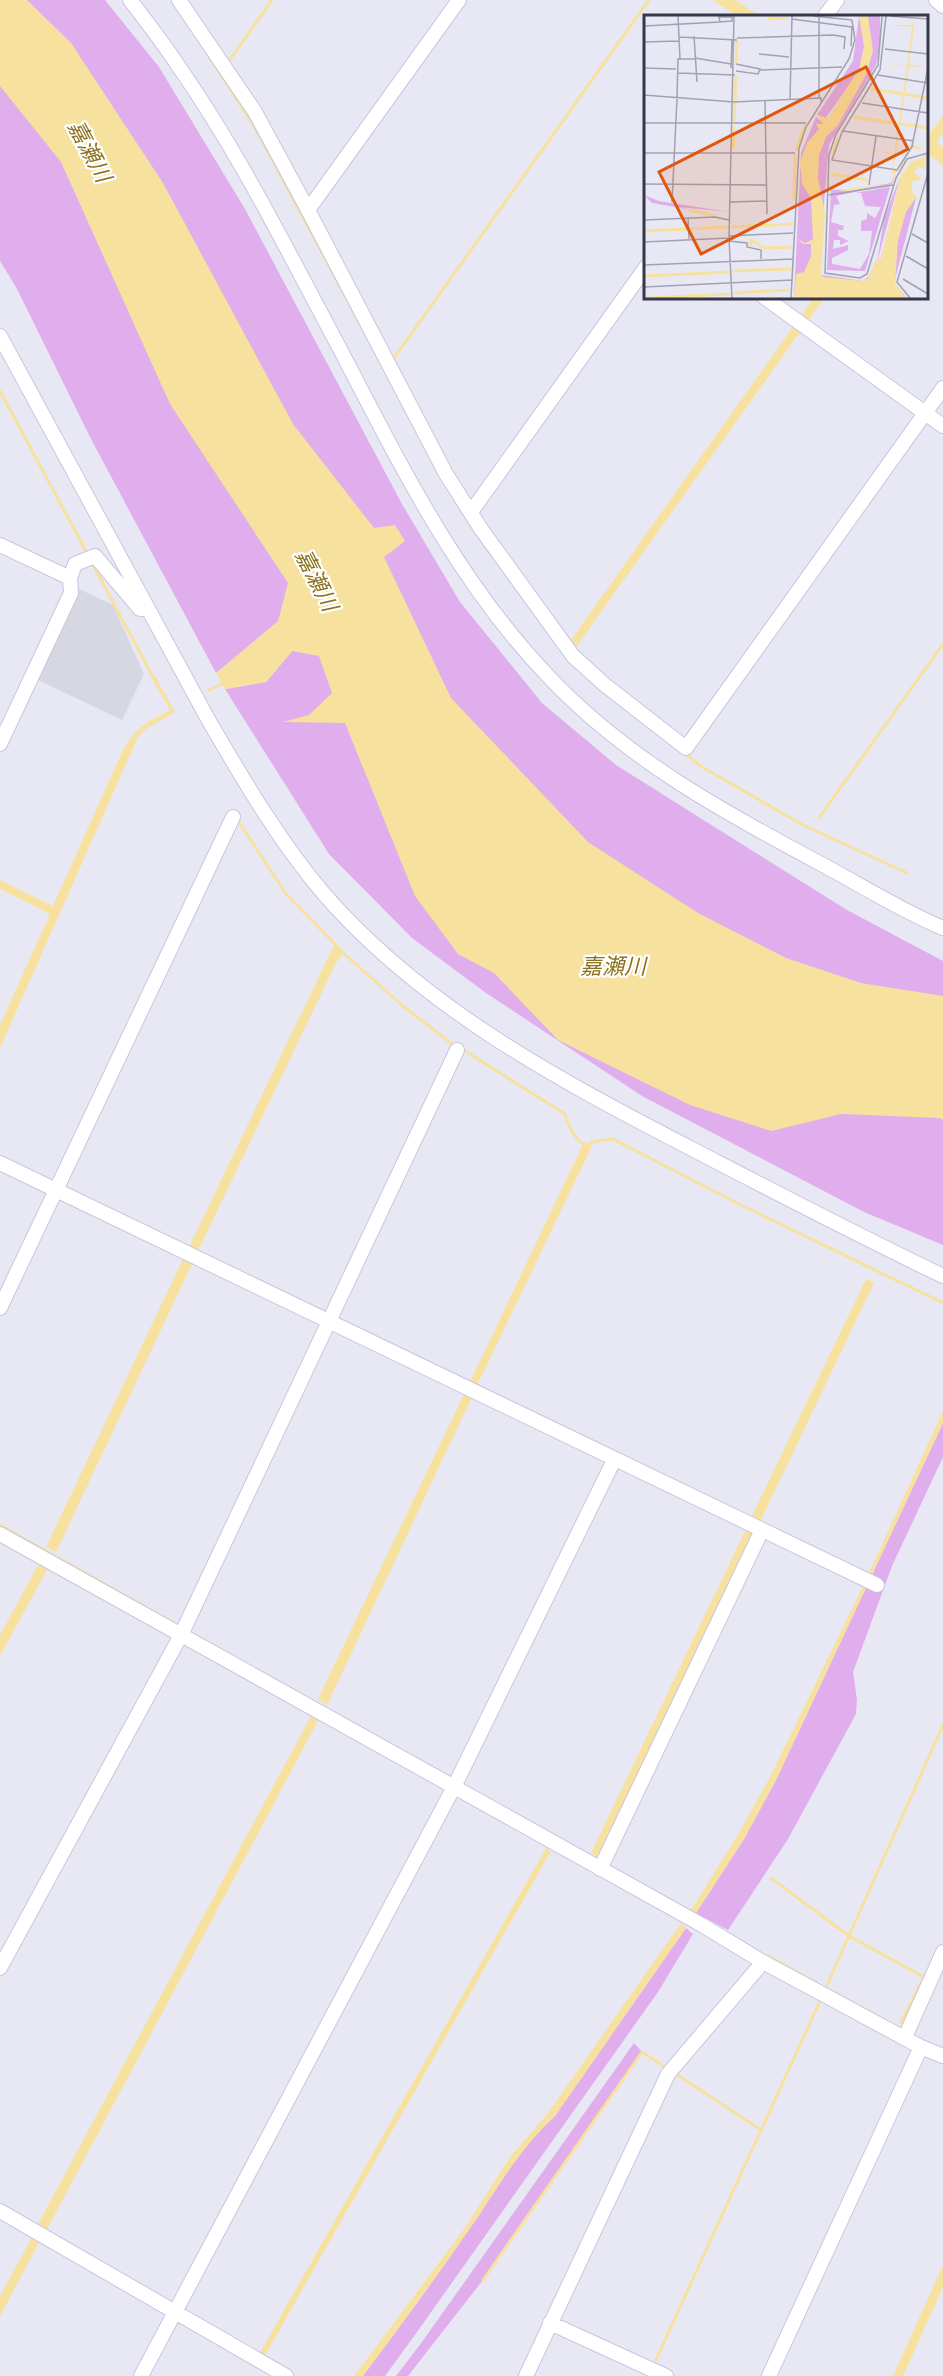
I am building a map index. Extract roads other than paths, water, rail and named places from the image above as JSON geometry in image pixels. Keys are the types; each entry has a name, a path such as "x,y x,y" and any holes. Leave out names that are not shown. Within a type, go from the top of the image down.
{"street":[{"path":"130,0 180,68 227,142 280,236 413,488 441,535 505,627 548,676 626,747 672,780 731,816 943,928"},
{"path":"179,0 255,112 446,474 481,529 573,656 605,685 686,748 943,388"},
{"path":"308,210 459,0"},
{"path":"826,15 837,0"},
{"path":"936,0 943,6"},
{"path":"471,512 644,270"},
{"path":"765,298 943,426"},
{"path":"0,336 209,722 274,827 325,895 393,963 465,1018 560,1078 796,1203 943,1276"},
{"path":"0,545 70,578"},
{"path":"0,744 71,593 70,578 75,564 95,556 140,609 149,609"},
{"path":"0,1308 233,817"},
{"path":"0,1968 182,1635 457,1050"},
{"path":"0,1163 877,1585"},
{"path":"141,2376 454,1787 614,1460"},
{"path":"600,1869 762,1530"},
{"path":"0,1534 683,1915 763,1962 921,2047 943,2056"},
{"path":"905,2037 943,1952"},
{"path":"526,2376 668,2074 763,1962"},
{"path":"769,2376 921,2047"},
{"path":"0,2211 286,2376"},
{"path":"550,2324 666,2376"}],"water":[{"name":"嘉瀬川","path":"0,0 27,0 71,43 163,183 293,424 374,528 395,525 405,541 384,557 451,698 588,842 698,913 786,958 861,983 943,996 943,1120 841,1114 771,1131 690,1105 558,1040 494,973 458,954 415,896 345,723 283,722 309,715 332,693 319,656 292,651 266,682 225,689 216,673 278,621 288,583 170,404 61,162 0,86"},
{"path":"713,0 736,0 758,15 735,15"},
{"path":"943,116 943,133 937,142 943,147 943,165 928,154 928,136"},
{"path":"813,298 824,298 576,647 571,640"},
{"path":"155,676 175,712 146,729 138,737 0,1048 0,1025 50,914 0,889 0,880 53,906 127,743 142,726 170,710 151,677"},
{"path":"335,943 344,952 336,963 197,1253 188,1249"},
{"path":"584,1142 592,1146 476,1388 469,1384"},
{"path":"184,1257 193,1262 56,1552 46,1547"},
{"path":"866,1279 874,1283 759,1524 750,1520"},
{"path":"465,1392 473,1395 327,1705 318,1699"},
{"path":"943,1411 943,1423 871,1577 868,1575"},
{"path":"746,1529 755,1533 600,1858 591,1853"},
{"path":"39,1563 48,1568 0,1656 0,1635"},
{"path":"864,1584 867,1586 776,1780 744,1839 696,1913 691,1910 770,1777"},
{"path":"312,1714 319,1719 45,2233 36,2228"},
{"path":"546,1848 551,1851 263,2359 258,2356"},
{"path":"681,1923 686,1928 555,2116 518,2158 441,2270 363,2376 354,2376 464,2229 511,2156 548,2113"},
{"path":"32,2237 40,2241 0,2316 0,2296"},
{"path":"943,2265 943,2287 903,2376 893,2376"}],"waterway":[{"path":"229,61 272,0"},
{"path":"394,358 649,0"},
{"path":"204,49 254,126 359,322"},
{"path":"0,391 87,553"},
{"path":"453,497 473,529"},
{"path":"92,563 153,677"},
{"path":"819,818 943,644"},
{"path":"591,681 606,695"},
{"path":"209,690 224,683"},
{"path":"684,753 702,767 803,825 907,873"},
{"path":"237,819 286,894 338,947"},
{"path":"342,952 403,1006 452,1044"},
{"path":"462,1049 565,1114 572,1132 586,1146 592,1142 613,1139 739,1204 943,1303"},
{"path":"0,1525 181,1627"},
{"path":"188,1631 231,1655"},
{"path":"827,1985 943,1725"},
{"path":"771,1878 849,1936 924,1977 901,2022 906,2024"},
{"path":"768,1956 817,1983"},
{"path":"826,1988 874,2014"},
{"path":"653,2366 821,1999"},
{"path":"483,2280 642,2052 668,2069"},
{"path":"676,2074 761,2130"}]}
